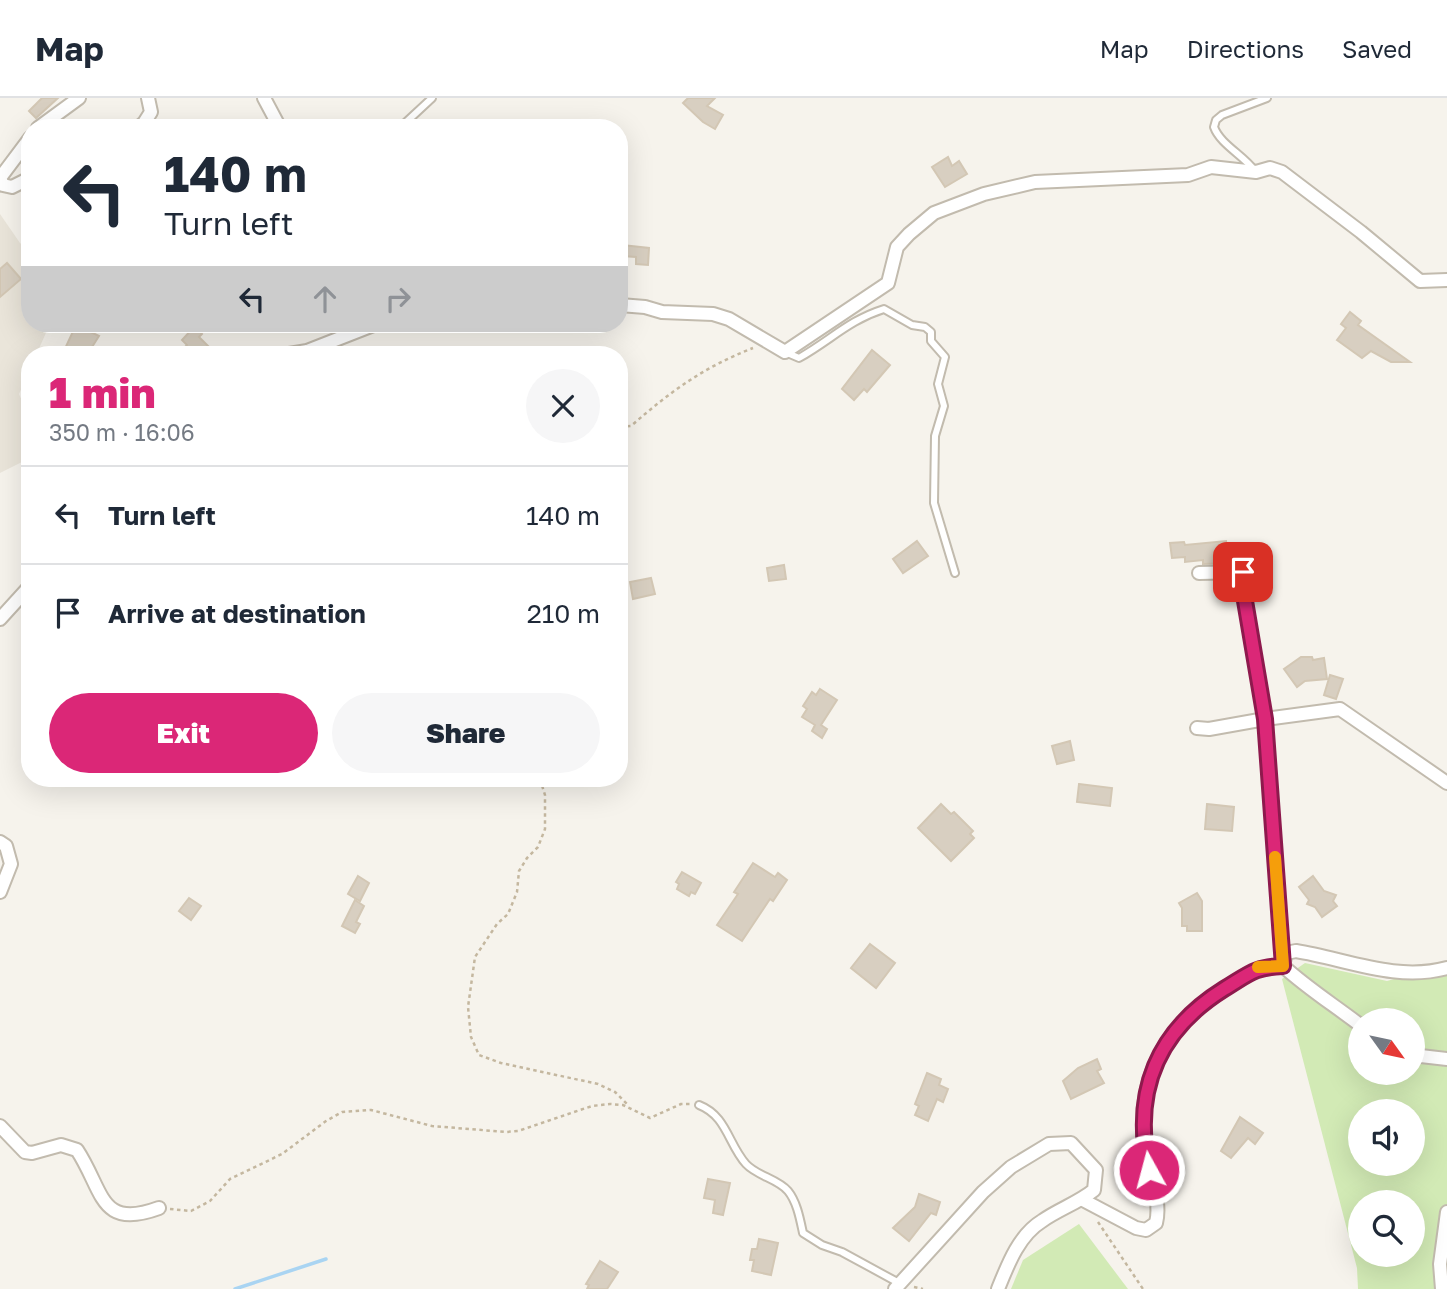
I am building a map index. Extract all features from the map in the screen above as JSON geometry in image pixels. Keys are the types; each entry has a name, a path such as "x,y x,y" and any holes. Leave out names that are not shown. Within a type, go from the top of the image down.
{"street":[{"path":"50,119 79,98"},
{"path":"146,119 150,112 148,98"},
{"path":"264,98 275,119"},
{"path":"21,150 0,177 3,185 12,187 21,182"},
{"path":"628,306 663,312 713,314 729,319 785,352 888,284 897,247 934,214 984,194 1035,182 1188,175 1211,167 1256,172 1270,167 1282,172 1362,232 1420,281 1447,280"},
{"path":"320,346 353,333"},
{"path":"1199,573 1243,572 1244,595 1265,719 1283,966 1303,985 1348,1016"},
{"path":"0,619 21,596"},
{"path":"1198,728 1209,729 1340,709 1447,783"},
{"path":"0,842 6,846 11,864 0,892"},
{"path":"1283,966 1286,953 1296,951 1396,973 1423,973 1447,968"},
{"path":"1083,1200 1136,1228 1146,1230 1156,1223 1159,1212 1145,1149 1146,1093 1156,1061 1180,1026 1211,997 1258,967 1283,966"},
{"path":"1425,1056 1447,1059"},
{"path":"0,1126 25,1152 32,1153 61,1145 77,1150 111,1210 122,1216 142,1214 159,1208"},
{"path":"897,1286 983,1192 1011,1167 1049,1144 1071,1143 1096,1170 1094,1190 1083,1200 1039,1222 1021,1240 998,1289"},
{"path":"1442,1289 1440,1264 1447,1212"}],"lane":[{"path":"409,119 432,98"},
{"path":"1256,172 1243,156 1223,142 1214,127 1216,120 1222,115 1267,98"},
{"path":"785,352 799,358 826,343 850,322 884,309 912,325 925,327 930,332 931,341 945,357 938,384 944,406 935,436 934,503 955,573"},
{"path":"699,1105 712,1110 720,1119 747,1165 787,1190 797,1209 803,1233 822,1245 842,1252 897,1286"}],"path":[{"path":"628,426 687,380 724,359 753,348 772,345"},
{"path":"542,787 545,829 538,847 519,871 517,892 508,914 497,924 475,957 468,1007 471,1037 479,1055 501,1063 598,1084 615,1092 631,1109"},
{"path":"159,1208 191,1211 219,1194 236,1175 282,1154 326,1121 351,1110 371,1110 432,1126 506,1132 518,1131 592,1106 610,1104 631,1109 650,1118 681,1104 699,1105"},
{"path":"1098,1222 1143,1289"}],"shaded area":[{"path":"0,214 21,244 21,333 46,333 40,346 21,346 21,462 0,473"}],"green space":[{"path":"1305,963 1387,981 1447,964 1447,1289 1358,1289 1357,1267 1425,1267 1425,1190 1348,1190 1348,1233 1282,979"},
{"path":"1079,1224 1128,1289 1011,1289 1023,1260"}],"building":[{"path":"42,98 58,98 36,118 29,111"},
{"path":"688,98 715,98 707,106 723,115 715,129 703,122 683,103"},
{"path":"948,157 952,166 959,161 967,174 945,187 932,167"},
{"path":"628,246 649,248 648,265 636,264 636,257 628,256"},
{"path":"7,263 21,279 0,297 0,269"},
{"path":"1350,312 1361,321 1358,325 1410,362 1391,362 1371,351 1362,358 1337,340 1346,328 1341,324"},
{"path":"72,333 93,333 99,336 93,346 66,346"},
{"path":"188,333 201,333 199,337 208,346 186,346 182,340"},
{"path":"872,350 890,365 867,392 864,389 854,400 842,389"},
{"path":"917,541 928,556 903,573 893,559"},
{"path":"1226,541 1228,563 1203,564 1203,560 1185,562 1185,557 1172,558 1170,543 1184,542 1185,545"},
{"path":"784,565 786,579 769,581 767,568"},
{"path":"651,578 655,594 633,599 630,582"},
{"path":"1301,657 1312,657 1313,660 1324,658 1327,679 1305,681 1297,687 1284,669"},
{"path":"1330,675 1343,679 1336,699 1324,695"},
{"path":"820,689 837,700 821,725 827,729 822,738 812,731 815,725 802,717 807,709 803,706 812,692 816,695"},
{"path":"1070,741 1074,760 1057,764 1052,746"},
{"path":"1079,784 1112,788 1110,806 1077,802"},
{"path":"941,804 951,814 954,812 973,831 970,834 974,838 951,861 918,828"},
{"path":"1207,804 1234,807 1232,831 1205,829"},
{"path":"753,863 775,877 778,873 787,880 773,901 770,899 742,941 717,925 738,894 734,892"},
{"path":"682,872 701,883 695,894 691,892 689,896 677,889 679,884 676,882"},
{"path":"358,876 369,883 360,901 348,894"},
{"path":"1313,876 1324,891 1336,895 1333,901 1337,906 1322,917 1315,907 1307,904 1309,900 1299,887"},
{"path":"1197,893 1202,901 1202,931 1187,931 1187,926 1182,926 1182,908 1179,903"},
{"path":"189,898 201,906 191,920 179,911"},
{"path":"355,900 364,906 356,922 360,924 355,933 342,926"},
{"path":"870,944 895,963 876,988 851,968"},
{"path":"1097,1059 1101,1069 1097,1071 1104,1083 1071,1099 1063,1081 1078,1068"},
{"path":"927,1073 941,1079 939,1085 948,1089 943,1102 937,1099 928,1121 915,1115 919,1106 915,1104"},
{"path":"1240,1117 1263,1133 1255,1144 1248,1138 1231,1158 1221,1151"},
{"path":"708,1179 730,1183 723,1215 713,1213 715,1200 704,1198"},
{"path":"919,1194 940,1202 936,1215 931,1213 909,1241 893,1228 915,1207"},
{"path":"759,1239 778,1243 771,1275 752,1271 752,1249 757,1249"},
{"path":"600,1261 618,1272 607,1289 587,1289 589,1285 586,1284"}],"waterway":[{"path":"235,1289 326,1259"}],"slow traffic":[{"path":"1258,967 1283,966 1275,857"}],"route":[{"path":"1149,1170 1145,1149 1148,1080 1171,1036 1211,997 1258,967 1283,966 1265,719 1244,595 1243,572"}]}
